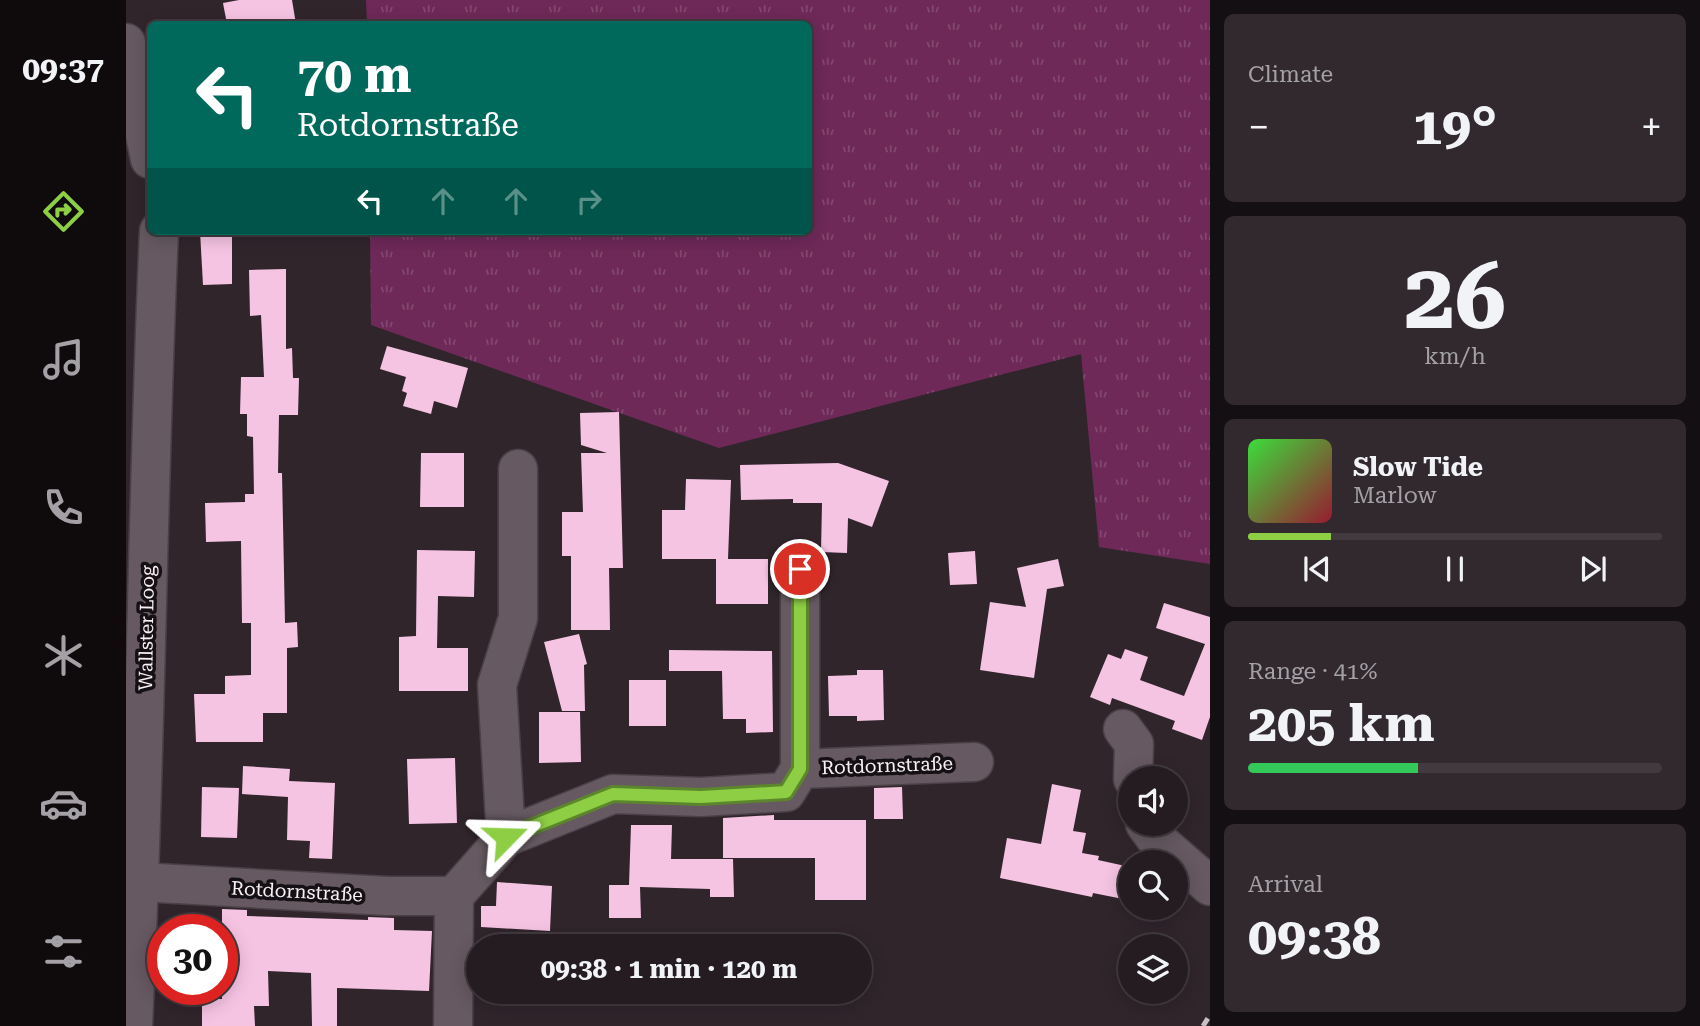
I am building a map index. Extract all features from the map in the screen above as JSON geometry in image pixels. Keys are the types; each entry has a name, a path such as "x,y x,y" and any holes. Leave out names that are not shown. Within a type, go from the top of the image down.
{"street":[{"path":"126,43 147,144"},
{"name":"Wallster Loog","path":"133,1026 140,882 150,421 159,235"},
{"path":"126,451 150,421"},
{"path":"506,837 497,685 518,618 518,469"},
{"name":"Rotdornstraße","path":"140,882 387,896 454,896 506,837 613,794 701,797 786,792 800,769 800,569"},
{"path":"1123,729 1134,744 1133,766"},
{"name":"Rotdornstraße","path":"800,769 974,762"},
{"path":"1154,836 1210,886"},
{"path":"453,1026 454,896"}],"green space":[{"path":"366,0 1210,0 1210,564 1099,547 1081,354 719,448 371,325 370,235 812,235 812,21 367,21"}],"building":[{"path":"239,0 292,0 296,21 226,21 223,3"},
{"path":"200,235 232,235 232,284 203,285"},
{"path":"286,269 286,349 292,348 293,378 299,378 298,415 279,415 278,473 282,473 285,623 297,622 298,647 287,648 287,713 263,713 263,742 196,742 194,694 225,694 225,676 251,675 251,623 242,623 241,541 206,542 205,503 245,502 245,494 254,494 253,437 247,436 247,414 240,414 241,377 264,377 261,315 250,316 249,270"},
{"path":"387,346 468,368 457,408 434,401 431,414 403,406 407,393 402,391 406,377 380,369"},
{"path":"619,412 623,568 609,568 610,630 571,630 571,556 562,556 562,512 583,512 581,453 607,453 581,445 580,413"},
{"path":"421,453 464,453 464,507 420,507"},
{"path":"838,463 889,481 872,527 848,518 847,553 821,552 822,503 793,503 793,499 741,500 740,465"},
{"path":"686,479 731,480 728,559 768,559 768,604 716,604 716,559 662,559 662,510 685,510"},
{"path":"417,550 475,551 474,597 438,596 437,648 468,648 468,691 399,691 399,637 416,636"},
{"path":"975,551 977,584 950,585 948,553"},
{"path":"1058,559 1064,586 1047,589 1034,678 980,670 990,602 1026,607 1017,568"},
{"path":"1164,603 1210,617 1210,717 1202,740 1172,729 1175,721 1112,698 1110,705 1090,697 1108,654 1121,659 1125,649 1148,657 1140,680 1184,696 1205,644 1156,628"},
{"path":"579,634 587,664 584,665 585,711 562,711 544,642"},
{"path":"669,650 772,651 773,732 746,733 746,719 723,719 722,671 669,671"},
{"path":"857,670 883,670 884,720 857,721 857,716 829,716 828,676 857,675"},
{"path":"629,680 666,680 666,726 629,726"},
{"path":"539,712 580,712 581,762 539,763"},
{"path":"455,758 457,823 409,824 407,759"},
{"path":"243,766 290,769 289,781 335,783 332,859 309,858 310,841 287,840 288,797 242,794"},
{"path":"1052,784 1081,790 1073,831 1086,833 1082,853 1099,856 1098,860 1118,864 1118,898 1093,893 1092,897 1000,878 1007,838 1041,844"},
{"path":"202,787 239,788 237,838 201,837"},
{"path":"902,787 903,819 874,819 874,788"},
{"path":"774,815 774,820 866,820 866,900 815,900 815,858 723,858 723,818"},
{"path":"631,825 672,825 671,859 733,859 734,897 710,897 710,889 640,887 641,918 609,918 609,885 629,885"},
{"path":"497,882 552,886 550,931 481,927 481,906 496,906"},
{"path":"222,909 247,910 247,916 368,920 368,917 394,918 394,930 432,931 429,991 337,988 337,1026 312,1026 311,973 268,971 269,1006 254,1006 255,1026 202,1026 202,1005 238,1005 238,914 222,914"}],"railway":[{"path":"1203,1026 1210,1015"}],"route":[{"path":"506,837 613,794 701,797 786,792 800,769 800,569"}]}
